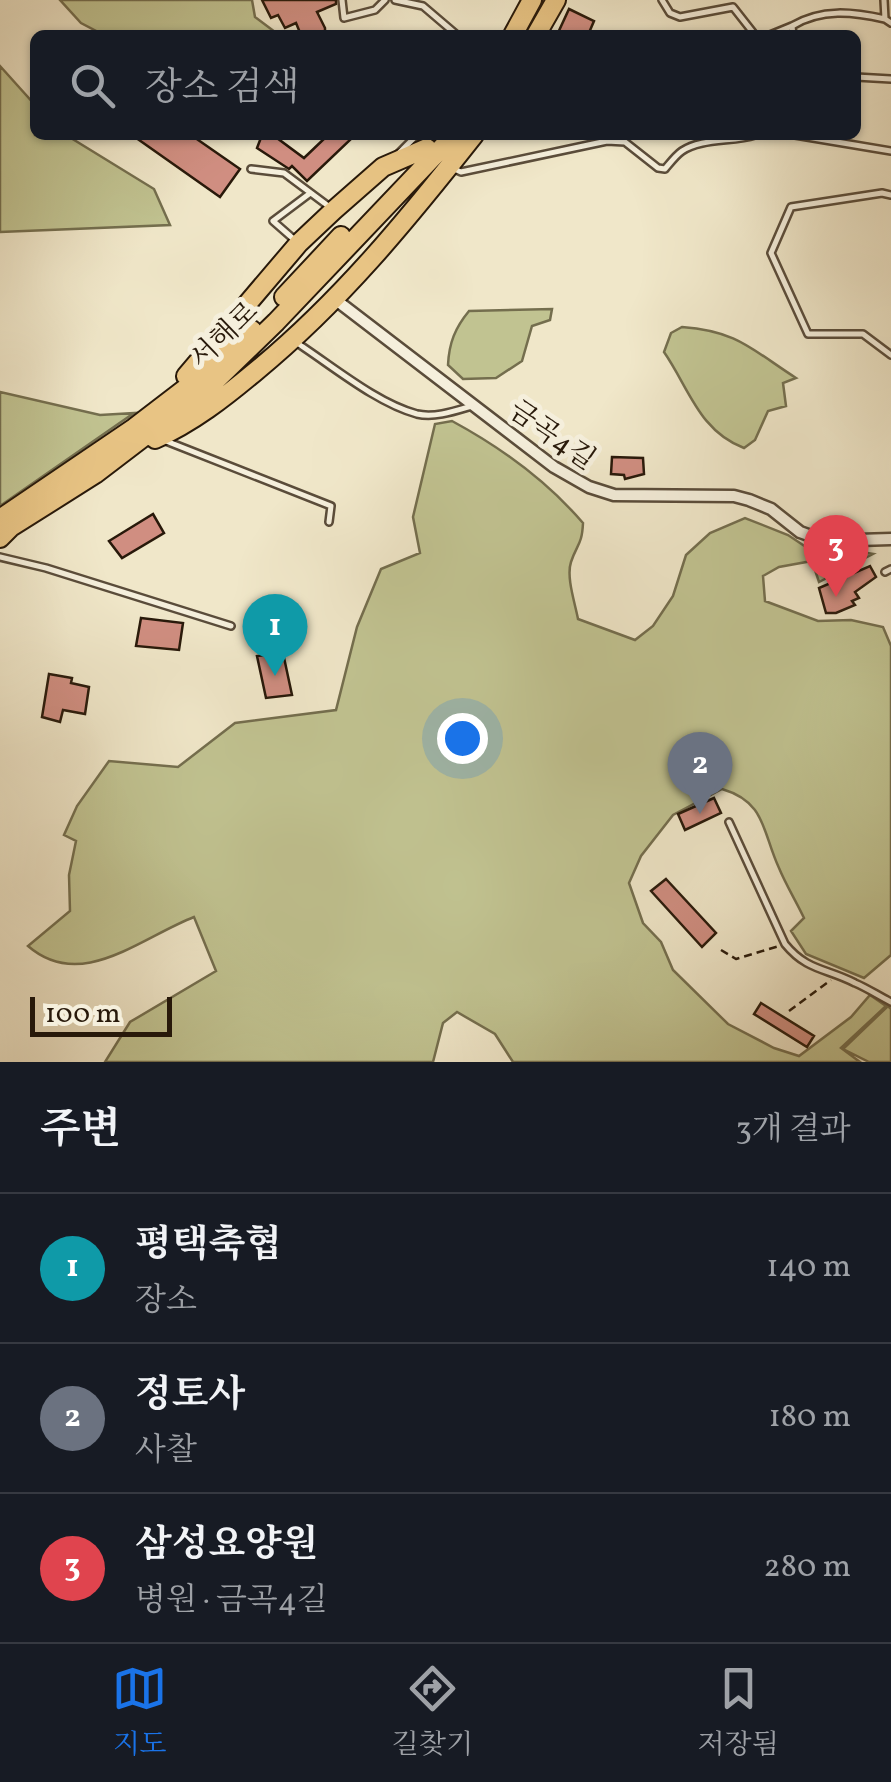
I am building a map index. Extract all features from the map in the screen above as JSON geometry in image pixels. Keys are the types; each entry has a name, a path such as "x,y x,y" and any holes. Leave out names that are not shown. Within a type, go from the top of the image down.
{"main road":[{"path":"516,30 532,0"},
{"path":"527,30 543,0"},
{"path":"539,30 556,0"},
{"path":"160,407 334,210 383,167 426,140"},
{"name":"서해로","path":"0,519 194,382 266,317 427,140"},
{"name":"서해로","path":"0,538 95,474 209,386 276,322 449,140"},
{"path":"126,450 158,438 230,393 294,340 336,300 470,140"}],"street":[{"name":"금곡4길","path":"336,300 554,466 589,488 614,495 734,496 770,510 800,532 825,541 891,540"}],"lane":[{"path":"342,0 344,18 375,10 385,0"},
{"path":"395,0 423,6 451,30"},
{"path":"662,0 670,14 680,16 732,8 751,30"},
{"path":"782,30 830,12 888,21 884,0"},
{"path":"792,26 792,30"},
{"path":"861,78 891,79"},
{"path":"449,167 461,172 607,141 625,142 658,168 665,169 680,151 697,144 740,140"},
{"path":"825,140 891,151"},
{"path":"251,169 284,173 334,210"},
{"path":"891,194 882,192 790,208 771,253 808,334 863,334 891,355"},
{"path":"296,249 273,222 309,194"},
{"path":"294,340 386,400 420,414 450,413 474,405"},
{"path":"158,438 331,506 329,522"},
{"path":"0,557 231,626"},
{"path":"729,822 785,944 796,957 891,1002"}],"path":[{"path":"721,950 736,958 785,944"},
{"path":"789,1011 824,988 835,975"}],"green space":[{"path":"60,0 252,0 255,17 272,30 94,30 81,23"},
{"path":"0,66 30,99 30,140 74,140 154,189 170,225 0,232"},
{"path":"552,309 550,320 532,326 522,361 496,378 463,379 448,365 454,336 469,311"},
{"path":"682,327 730,337 796,378 783,383 786,406 768,411 755,440 744,448 706,420 664,352 671,333"},
{"path":"0,392 100,415 134,413 0,506"},
{"path":"452,421 522,466 583,523 570,568 578,619 635,640 653,626 673,596 686,555 710,533 745,518 788,535 809,549 836,548 873,554 819,582 812,561 779,567 763,576 765,601 818,621 851,620 883,627 891,646 891,955 864,978 806,954 791,931 804,918 761,820 747,802 722,789 673,815 641,856 629,883 643,923 661,942 673,970 728,1024 774,1048 799,1056 851,1017 870,995 886,1006 841,1048 860,1062 513,1062 495,1034 457,1012 443,1023 433,1062 105,1062 130,1022 216,971 194,917 132,948 90,963 48,959 28,946 70,911 69,875 76,841 64,835 77,806 109,761 178,767 235,723 336,710 357,627 381,569 420,553 413,517 435,424"},
{"path":"888,1006 891,1062 869,1062 843,1049"}],"building":[{"path":"262,0 336,0 336,4 317,12 325,30 299,30 296,23 285,28 278,15 271,18"},
{"path":"569,9 594,21 590,30 559,30"},
{"path":"139,140 198,140 240,169 220,197"},
{"path":"260,140 280,140 304,158 323,140 350,140 307,181 292,166 289,169 257,148"},
{"path":"612,457 643,458 644,474 625,479 624,475 611,474"},
{"path":"153,514 164,533 122,558 109,541"},
{"path":"870,566 876,577 855,592 859,598 852,601 855,605 826,613 819,588"},
{"path":"141,618 183,623 179,650 136,646"},
{"path":"283,653 292,695 266,698 257,656"},
{"path":"49,674 72,678 71,683 89,687 85,714 63,710 60,722 42,717"},
{"path":"714,798 721,813 685,830 678,814"},
{"path":"666,879 716,933 702,947 651,891"},
{"path":"761,1003 814,1036 807,1047 754,1014"}],"place":[{"name":"삼성요양원","path":"836,597"},
{"name":"평택축협","path":"275,676"},
{"name":"정토사","path":"700,814"}]}
